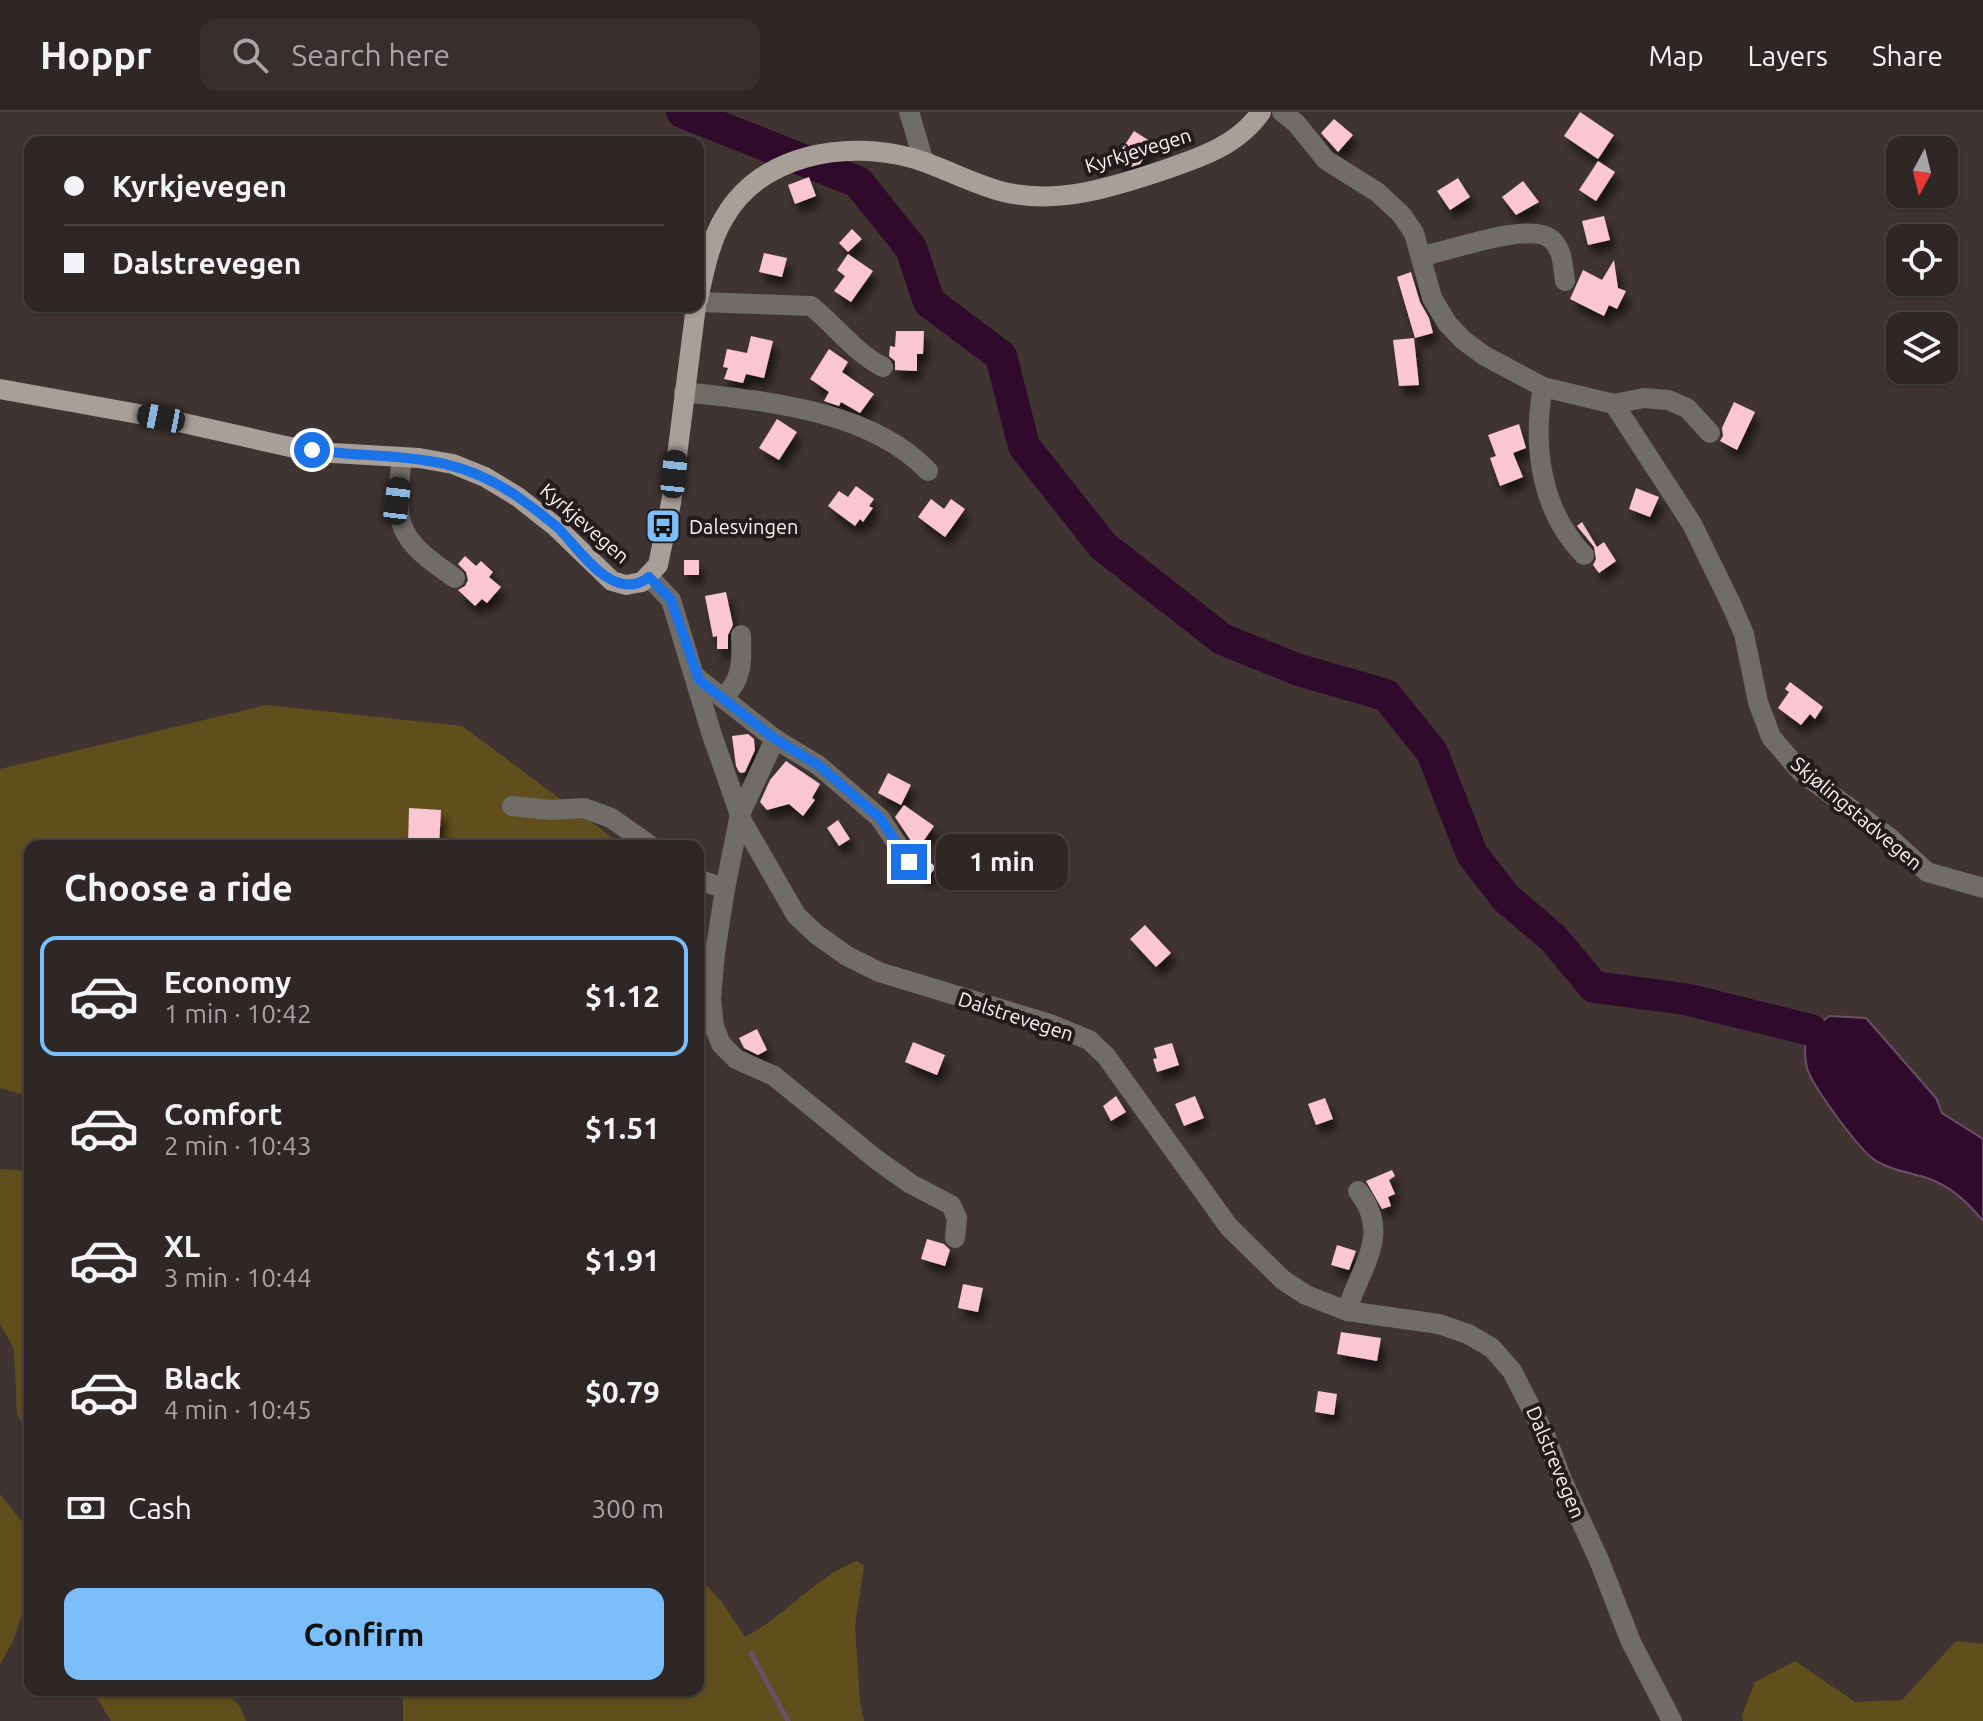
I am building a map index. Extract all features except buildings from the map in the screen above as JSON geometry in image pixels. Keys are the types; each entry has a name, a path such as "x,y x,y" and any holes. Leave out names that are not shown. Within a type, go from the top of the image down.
{"main road":[{"name":"Kyrkjevegen","path":"704,275 722,220 746,187 771,170 812,154 855,151 897,155 1004,192 1047,197 1128,182 1211,153 1237,139 1261,112"},
{"name":"Kyrkjevegen","path":"0,389 161,418 290,447 453,464 507,490 556,527 612,581 626,585 642,582 649,577 658,565 666,534 696,312"}],"street":[{"path":"909,112 924,162"},
{"path":"1282,112 1296,123 1326,160 1377,192 1401,214 1414,233 1432,298 1447,323 1463,340 1485,356 1543,387 1614,404 1644,398 1668,400 1687,408 1710,433"},
{"path":"1422,256 1506,235 1531,232 1549,237 1557,246 1565,281"},
{"path":"704,302 811,306 848,342 883,367"},
{"path":"1543,387 1538,433 1543,478 1550,501 1570,541 1584,555"},
{"path":"684,392 777,403 819,413 861,428 894,445 928,471"},
{"name":"Skjølingstadvegen","path":"1614,404 1692,524 1731,604 1744,634 1758,702 1771,737 1801,772 1890,838 1927,872 1983,888"},
{"path":"402,457 397,501 401,525 413,545 427,559 455,578"},
{"name":"Dalstrevegen","path":"649,577 671,600 712,735 740,814 796,915 847,956 879,972 1050,1024 1089,1040 1106,1056 1229,1227 1283,1280 1306,1295 1347,1311 1439,1324 1468,1334 1492,1348 1512,1371 1546,1437 1631,1642 1672,1721"},
{"path":"723,698 735,687 739,677 741,635"},
{"path":"696,677 775,739 818,765 880,818 909,862"},
{"path":"775,739 740,814 725,889 711,998 714,1026 721,1044 736,1059 774,1076 877,1160 911,1184 951,1205 957,1218 955,1238"},
{"path":"512,806 551,810 584,808 611,818 642,840"},
{"path":"704,881 725,889"},
{"path":"1347,1311 1373,1242 1372,1216 1358,1191"}],"shaded area":[{"path":"266,705 462,726 616,840 24,840 24,1095 0,1088 0,769"},
{"path":"1829,1016 1866,1018 1936,1098 1942,1113 1983,1139 1983,1221 1964,1201 1941,1184 1890,1168 1872,1158 1836,1115 1811,1077 1805,1057 1807,1037"},
{"path":"0,1169 24,1171 24,1425 17,1414 14,1349 0,1324"},
{"path":"0,1494 24,1524 24,1613 0,1665"},
{"path":"857,1561 864,1566 855,1626 864,1721 403,1721 403,1696 704,1696 704,1583 721,1601 745,1637 841,1568"},
{"path":"1956,1641 1983,1644 1983,1721 1743,1721 1742,1715 1755,1682 1795,1661 1855,1702 1902,1700"},
{"path":"96,1696 230,1696 239,1705 246,1721 111,1721"}],"waterway":[{"path":"682,112 858,182 911,248 929,302 1001,356 1024,446 1103,546 1222,639 1299,670 1386,695 1432,752 1472,854 1506,898 1553,938 1594,987 1685,999 1811,1030"},
{"path":"751,1653 788,1721"}],"place":[{"name":"Dalesvingen","path":"663,526"}],"route":[{"path":"312,450 419,458 453,464 485,477 518,497 556,527 596,569 612,581 626,585 642,582 649,577 671,600 696,677 775,739 818,765 880,818 909,862"}]}
